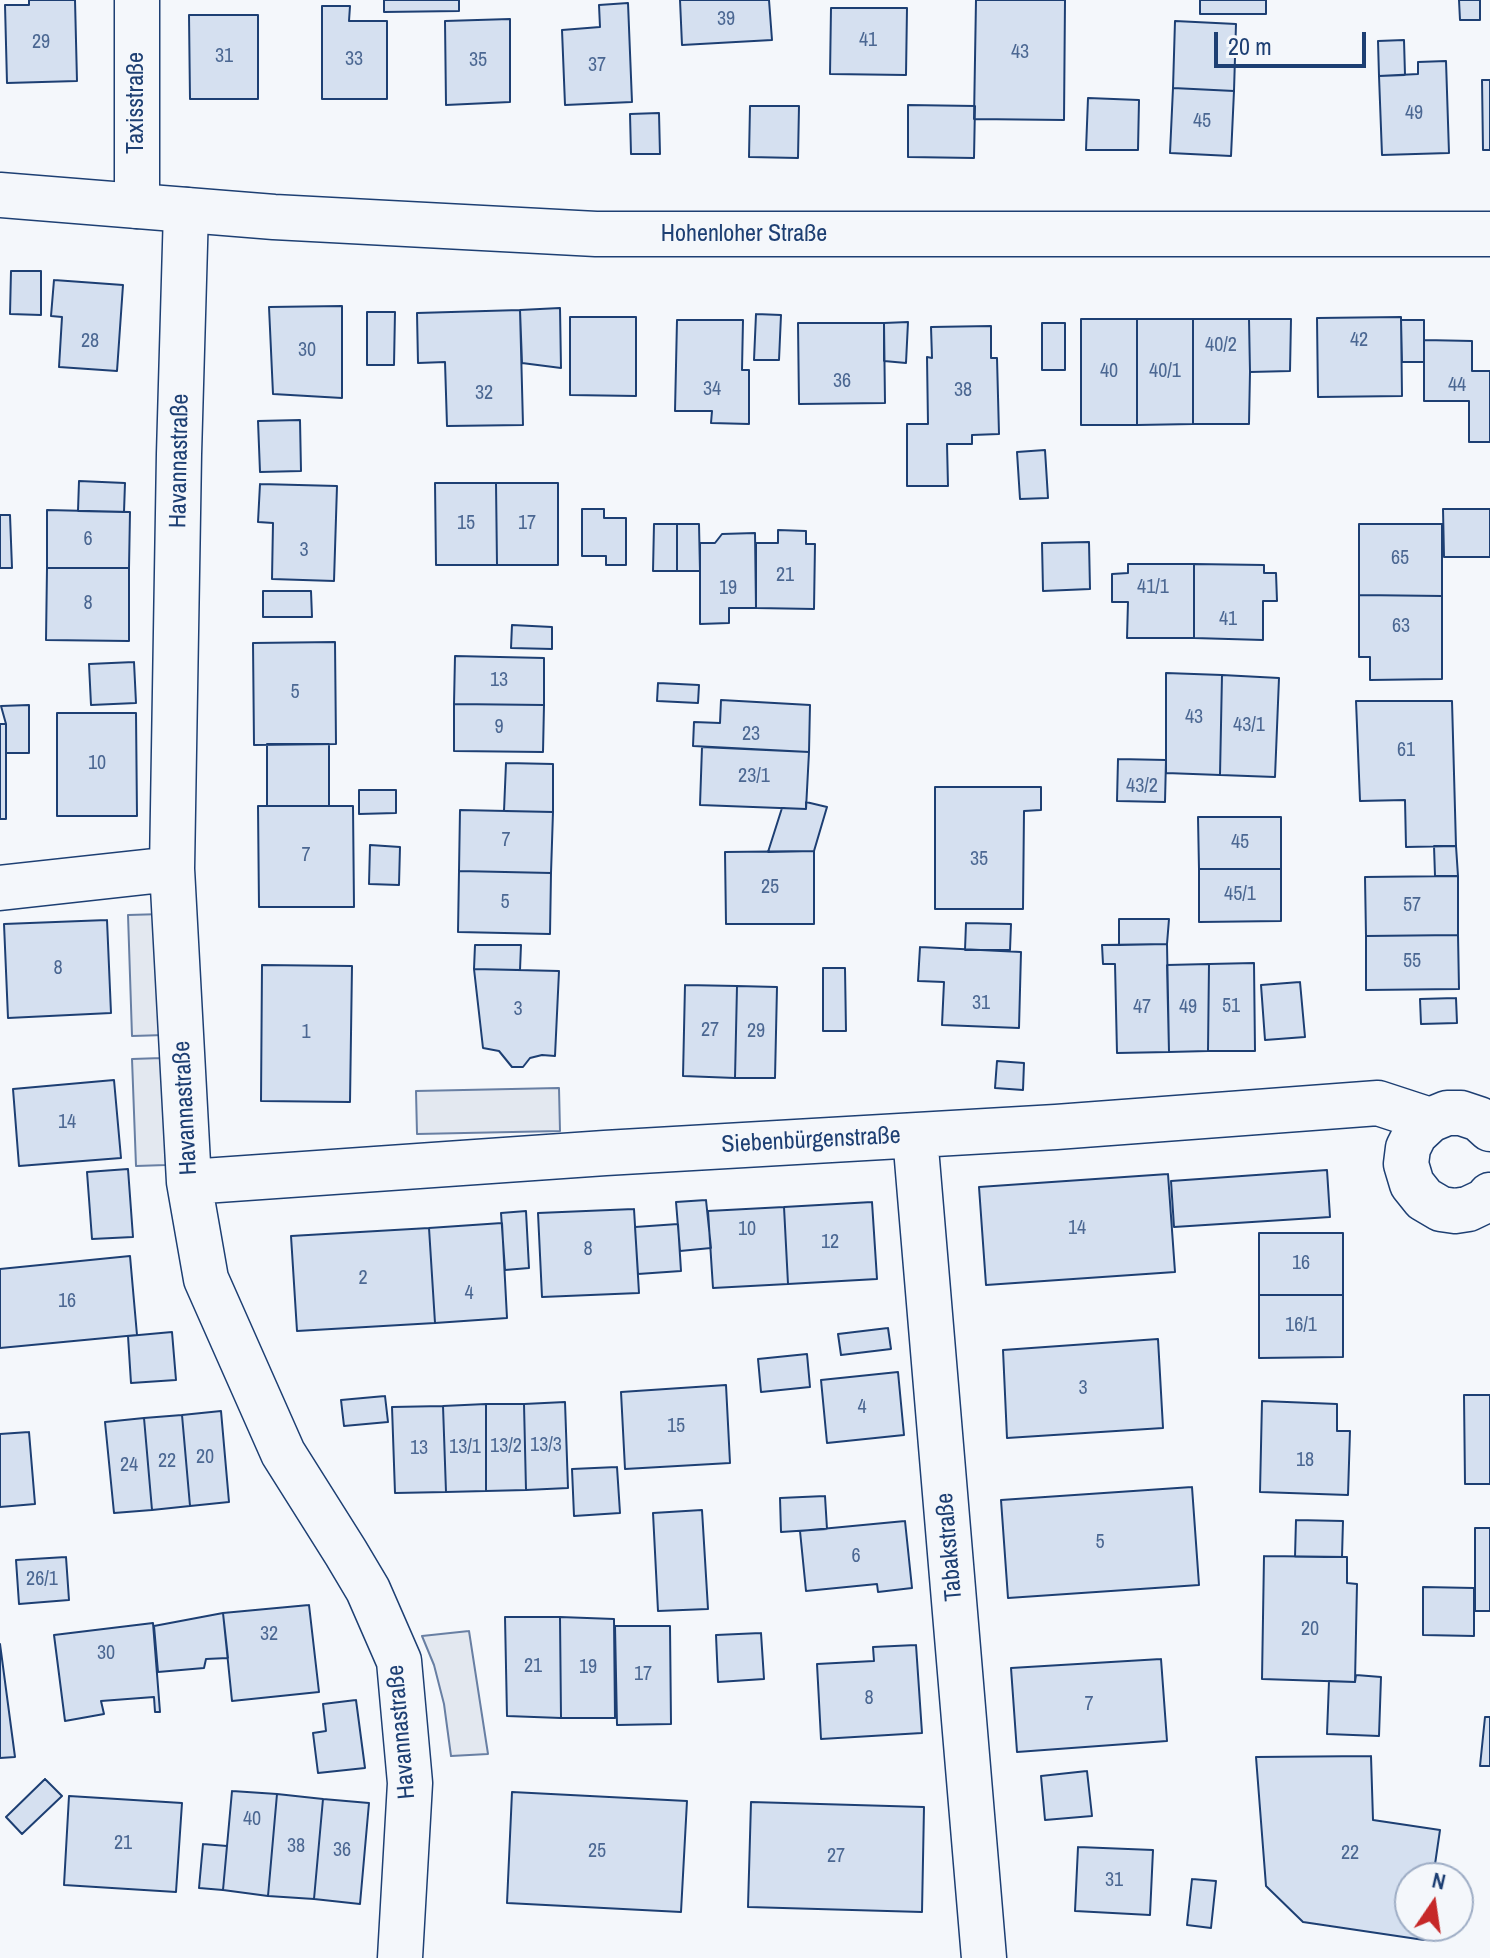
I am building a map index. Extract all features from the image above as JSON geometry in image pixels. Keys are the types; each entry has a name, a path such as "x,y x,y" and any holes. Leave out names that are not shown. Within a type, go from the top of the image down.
{"street":[{"name":"Taxisstraße","path":"137,0 137,206"},
{"name":"Hohenloher Straße","path":"0,195 274,217 596,234 1490,234"},
{"name":"Havannastraße","path":"186,210 172,869 189,1182 206,1279 283,1453 361,1578 399,1661 410,1783 400,1958"},
{"path":"0,888 172,869"},
{"name":"Siebenbürgenstraße","path":"189,1182 1378,1103 1430,1120 1447,1113 1461,1113 1479,1119 1490,1129"},
{"path":"1430,1120 1415,1134 1408,1148 1406,1164 1412,1184 1424,1199 1441,1209 1455,1211 1483,1205"},
{"name":"Tabakstraße","path":"915,1136 984,1958"}],"shaded area":[{"path":"163,914 165,1035 132,1036 128,915"},
{"path":"162,1058 166,1165 136,1166 132,1059"},
{"path":"559,1088 560,1131 417,1134 416,1091"},
{"path":"469,1631 488,1754 451,1756 444,1704 434,1665 422,1636"}],"building":[{"path":"29,0 75,0 77,81 7,83 5,5 29,5"},
{"path":"384,0 459,0 459,11 384,12"},
{"path":"680,0 769,0 772,40 682,45"},
{"path":"976,0 1065,0 1064,120 974,119"},
{"path":"1200,0 1266,0 1266,14 1200,14"},
{"path":"1459,0 1480,0 1480,20 1460,20"},
{"path":"628,3 632,102 565,105 562,30 600,27 599,5"},
{"path":"322,6 350,6 349,21 387,21 387,99 322,99"},
{"path":"831,8 907,8 906,75 830,74"},
{"path":"189,15 258,15 258,99 190,99"},
{"path":"510,19 510,102 446,105 445,21"},
{"path":"1175,21 1236,24 1234,91 1173,88"},
{"path":"1404,40 1405,75 1379,76 1378,41"},
{"path":"1446,61 1449,153 1382,155 1379,76 1418,74 1418,62"},
{"path":"1482,80 1490,80 1490,150 1483,150"},
{"path":"1173,88 1234,91 1231,156 1170,153"},
{"path":"1088,98 1139,100 1138,150 1086,150"},
{"path":"908,105 975,106 974,158 908,157"},
{"path":"750,106 799,106 798,158 749,157"},
{"path":"659,113 660,154 631,154 630,114"},
{"path":"11,271 41,271 41,315 10,314"},
{"path":"54,280 123,285 117,371 59,367 62,317 51,316"},
{"path":"342,306 342,398 273,394 269,307"},
{"path":"560,308 561,368 522,363 520,310"},
{"path":"520,310 523,425 447,426 445,362 418,363 417,313"},
{"path":"367,312 395,312 394,365 367,365"},
{"path":"756,314 781,315 779,360 754,360"},
{"path":"570,317 636,317 636,396 570,395"},
{"path":"1401,317 1402,396 1318,397 1317,318"},
{"path":"1081,319 1137,319 1137,425 1081,425"},
{"path":"1137,319 1193,319 1193,424 1137,425"},
{"path":"1193,319 1249,319 1249,424 1193,424"},
{"path":"1249,319 1291,319 1290,371 1250,372"},
{"path":"677,320 743,320 742,370 749,370 749,424 711,423 712,411 675,411"},
{"path":"1401,320 1424,320 1424,362 1402,362"},
{"path":"908,322 906,363 884,361 884,323"},
{"path":"798,323 884,323 885,403 799,404"},
{"path":"1042,323 1065,323 1065,370 1042,370"},
{"path":"991,326 991,358 997,358 999,434 972,435 972,444 947,444 948,486 907,486 907,424 928,424 927,357 932,358 931,327"},
{"path":"1424,340 1472,341 1472,371 1490,371 1490,442 1469,442 1469,401 1424,401"},
{"path":"300,420 301,471 260,472 258,421"},
{"path":"1045,450 1048,498 1020,499 1017,452"},
{"path":"79,481 125,483 124,512 78,511"},
{"path":"435,483 496,483 497,565 436,565"},
{"path":"496,483 558,483 558,565 497,565"},
{"path":"260,484 337,486 334,581 272,579 273,523 258,522"},
{"path":"582,509 604,509 604,518 626,518 626,565 606,565 606,556 582,556"},
{"path":"1443,509 1490,509 1490,557 1444,557"},
{"path":"47,510 130,512 129,568 47,568"},
{"path":"0,515 10,515 12,568 0,568"},
{"path":"654,524 677,524 677,571 653,571"},
{"path":"677,524 699,524 700,571 677,571"},
{"path":"1359,524 1442,524 1442,596 1359,595"},
{"path":"778,530 806,531 806,544 815,544 814,609 756,608 756,543 778,543"},
{"path":"755,533 756,608 729,608 729,623 700,624 700,543 715,543 722,534"},
{"path":"1089,542 1090,589 1043,591 1042,543"},
{"path":"1128,564 1194,564 1194,638 1127,638 1128,602 1112,602 1112,574 1128,573"},
{"path":"1194,564 1264,565 1264,573 1276,573 1277,601 1263,601 1263,640 1194,638"},
{"path":"47,568 129,568 129,641 46,640"},
{"path":"263,591 311,591 312,617 263,617"},
{"path":"1359,595 1442,596 1442,679 1370,680 1370,657 1359,657"},
{"path":"512,625 552,627 552,649 511,648"},
{"path":"335,642 336,744 254,745 253,643"},
{"path":"455,656 544,658 544,705 454,704"},
{"path":"134,662 136,703 91,705 89,664"},
{"path":"1166,673 1222,675 1220,775 1166,773"},
{"path":"1222,675 1279,678 1275,777 1220,775"},
{"path":"658,683 699,685 698,703 657,701"},
{"path":"721,700 810,705 809,752 693,746 694,722 720,723"},
{"path":"1356,701 1452,701 1456,846 1406,847 1405,800 1360,801"},
{"path":"454,704 544,705 543,752 454,751"},
{"path":"29,705 29,753 6,753 6,724 1,706"},
{"path":"57,713 136,713 137,816 57,816"},
{"path":"0,724 6,724 6,819 0,819"},
{"path":"267,744 329,744 329,806 267,806"},
{"path":"702,747 809,752 806,809 700,805"},
{"path":"1118,759 1166,760 1165,802 1117,801"},
{"path":"506,763 553,764 553,812 504,811"},
{"path":"935,787 1041,787 1041,810 1024,811 1023,909 935,909"},
{"path":"359,790 396,790 396,813 359,814"},
{"path":"806,802 827,807 814,851 768,852 782,808 806,809"},
{"path":"258,806 353,806 354,907 259,907"},
{"path":"460,810 553,812 551,873 459,871"},
{"path":"1198,817 1281,817 1281,869 1199,869"},
{"path":"370,845 400,847 399,885 369,884"},
{"path":"1434,846 1456,846 1458,876 1435,876"},
{"path":"814,851 814,924 726,924 725,852"},
{"path":"1199,869 1281,869 1281,921 1199,922"},
{"path":"459,871 551,873 550,934 458,932"},
{"path":"1458,876 1458,935 1366,936 1365,877"},
{"path":"1119,919 1169,919 1167,944 1119,945"},
{"path":"107,920 111,1013 8,1018 4,924"},
{"path":"966,923 1011,924 1010,950 965,950"},
{"path":"1458,935 1459,989 1366,990 1366,936"},
{"path":"1167,944 1169,1052 1117,1053 1115,964 1103,964 1102,945"},
{"path":"475,945 521,945 520,970 474,969"},
{"path":"920,947 1021,952 1019,1028 942,1025 944,982 918,981"},
{"path":"1254,963 1255,1051 1208,1051 1209,964"},
{"path":"1209,964 1208,1051 1169,1052 1167,965"},
{"path":"262,965 352,966 350,1102 261,1101"},
{"path":"823,968 845,968 846,1031 823,1031"},
{"path":"474,969 559,971 555,1056 530,1058 523,1067 512,1067 499,1051 483,1048"},
{"path":"1300,982 1305,1037 1265,1040 1261,985"},
{"path":"685,985 737,986 735,1078 683,1076"},
{"path":"737,986 777,987 775,1078 735,1078"},
{"path":"1456,998 1457,1023 1421,1024 1420,999"},
{"path":"997,1061 1024,1063 1023,1090 995,1088"},
{"path":"114,1080 121,1158 19,1166 13,1089"},
{"path":"128,1169 133,1237 92,1239 87,1172"},
{"path":"1327,1170 1330,1217 1174,1227 1171,1181"},
{"path":"1168,1174 1175,1272 986,1285 979,1187"},
{"path":"706,1200 711,1248 680,1251 676,1202"},
{"path":"872,1202 877,1279 788,1284 784,1207"},
{"path":"784,1207 788,1284 713,1288 708,1211"},
{"path":"634,1209 639,1293 542,1297 538,1213"},
{"path":"526,1211 529,1268 505,1270 501,1213"},
{"path":"502,1223 507,1318 435,1323 429,1228"},
{"path":"678,1224 681,1271 638,1274 635,1227"},
{"path":"429,1228 435,1323 297,1331 291,1236"},
{"path":"1259,1233 1343,1233 1343,1295 1259,1295"},
{"path":"130,1256 137,1335 0,1348 0,1269"},
{"path":"1259,1295 1343,1295 1343,1357 1259,1358"},
{"path":"888,1328 891,1349 841,1355 838,1334"},
{"path":"172,1332 176,1380 131,1383 128,1336"},
{"path":"1158,1339 1163,1428 1007,1438 1003,1350"},
{"path":"807,1354 810,1387 761,1392 758,1359"},
{"path":"898,1372 904,1435 827,1443 821,1380"},
{"path":"726,1385 730,1463 625,1469 621,1392"},
{"path":"1464,1395 1490,1395 1490,1484 1465,1484"},
{"path":"385,1396 388,1422 344,1426 341,1400"},
{"path":"1262,1401 1337,1404 1337,1431 1350,1431 1348,1495 1260,1492"},
{"path":"565,1402 568,1488 526,1490 524,1404"},
{"path":"486,1404 486,1491 446,1492 443,1406"},
{"path":"486,1404 524,1404 526,1490 486,1491"},
{"path":"443,1406 446,1492 395,1493 392,1407"},
{"path":"221,1411 229,1502 190,1506 182,1415"},
{"path":"182,1415 190,1506 152,1510 144,1418"},
{"path":"144,1418 152,1510 114,1513 105,1422"},
{"path":"29,1432 35,1504 0,1507 0,1434"},
{"path":"617,1467 620,1513 574,1516 572,1469"},
{"path":"1192,1487 1199,1585 1008,1598 1001,1500"},
{"path":"825,1496 827,1529 781,1532 780,1498"},
{"path":"702,1510 708,1609 658,1611 653,1513"},
{"path":"1296,1520 1343,1521 1342,1557 1295,1557"},
{"path":"905,1521 912,1588 878,1592 877,1584 806,1591 800,1531"},
{"path":"1475,1528 1490,1528 1490,1611 1475,1611"},
{"path":"1264,1556 1347,1557 1347,1583 1357,1584 1355,1682 1262,1679"},
{"path":"66,1557 69,1600 19,1604 16,1560"},
{"path":"1423,1587 1474,1588 1474,1636 1423,1635"},
{"path":"309,1605 319,1692 232,1701 223,1613"},
{"path":"223,1613 228,1658 206,1659 204,1668 158,1672 154,1626"},
{"path":"505,1617 560,1617 561,1718 507,1716"},
{"path":"560,1617 614,1619 615,1718 561,1718"},
{"path":"153,1623 160,1712 155,1712 154,1697 101,1701 104,1714 65,1721 54,1635"},
{"path":"615,1626 670,1626 671,1724 617,1725"},
{"path":"761,1633 764,1679 718,1682 716,1635"},
{"path":"0,1644 15,1757 0,1758"},
{"path":"916,1645 922,1733 821,1739 817,1664 874,1661 873,1647"},
{"path":"1161,1659 1167,1741 1017,1752 1011,1668"},
{"path":"1356,1675 1381,1677 1379,1736 1327,1734 1329,1681 1355,1682"},
{"path":"356,1700 365,1768 318,1773 313,1733 326,1731 323,1704"},
{"path":"1485,1717 1490,1717 1490,1766 1480,1766"},
{"path":"1371,1756 1373,1820 1440,1830 1435,1862 1394,1862 1394,1936 1303,1922 1266,1886 1256,1757"},
{"path":"1087,1771 1092,1816 1045,1820 1041,1776"},
{"path":"45,1779 62,1796 22,1834 6,1817"},
{"path":"232,1791 277,1794 268,1896 223,1890"},
{"path":"512,1792 687,1801 681,1912 507,1903"},
{"path":"277,1794 323,1799 314,1899 268,1896"},
{"path":"69,1796 182,1803 176,1892 64,1885"},
{"path":"323,1799 369,1803 360,1904 314,1899"},
{"path":"751,1802 924,1807 922,1912 748,1907"},
{"path":"203,1844 227,1846 223,1890 199,1888"},
{"path":"1078,1847 1153,1850 1150,1915 1075,1911"},
{"path":"1192,1879 1216,1881 1211,1928 1187,1925"}]}
